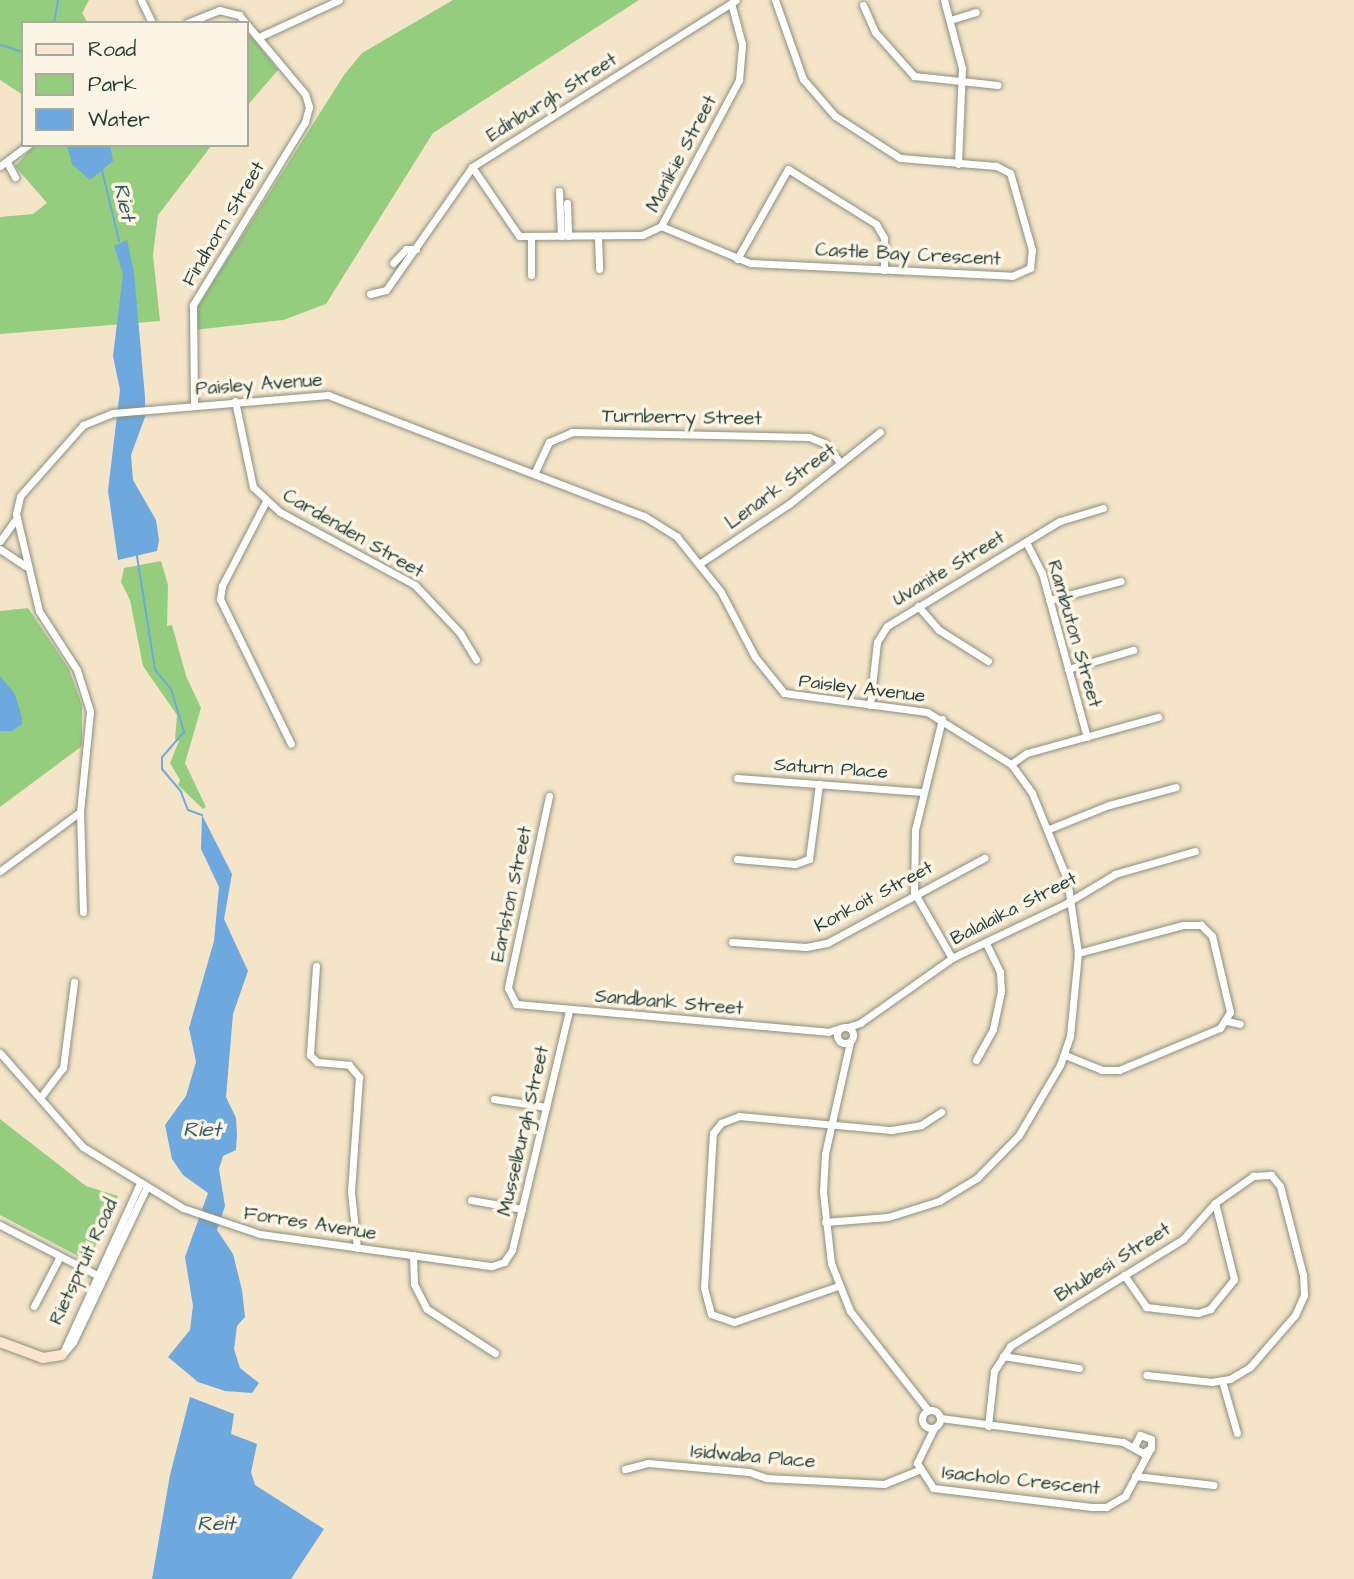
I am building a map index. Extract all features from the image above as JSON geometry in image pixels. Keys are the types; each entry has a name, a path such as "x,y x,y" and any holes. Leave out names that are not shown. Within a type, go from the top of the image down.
{"street":[{"path":"141,0 151,21"},
{"path":"248,24 259,37 339,0"},
{"name":"Castle Bay Crescent","path":"661,226 737,259 884,270 1018,276 1028,271 1031,250 1010,173 999,167 900,158 832,113 803,79 775,0"},
{"path":"944,0 962,84 958,164"},
{"name":"Edinburgh Street","path":"370,295 387,290 472,167 733,2"},
{"name":"Manikie Street","path":"530,237 645,234 661,226 739,80 742,44 733,2"},
{"path":"863,5 875,32 910,73 922,79 998,85"},
{"path":"193,21 227,9 245,21"},
{"path":"950,20 976,12"},
{"name":"Findhorn Street","path":"194,405 191,311 309,109 305,94 259,37"},
{"path":"15,177 4,165 26,147"},
{"path":"472,167 515,233 530,237 531,275"},
{"path":"737,259 782,173 790,169 876,224 885,242 884,270"},
{"path":"559,191 564,236"},
{"path":"564,236 567,203"},
{"path":"598,236 599,269"},
{"path":"393,263 406,249 417,247"},
{"name":"Paisley Avenue","path":"0,541 16,518 20,496 79,428 113,413 328,395 654,521 673,533 725,598 755,657 784,693 921,710 942,719 1011,764 1032,793 1049,829 1071,900 1078,953 1076,996 1065,1055 1019,1135 977,1178 947,1197 910,1210 878,1219 825,1222"},
{"path":"235,401 247,478 266,501 222,586 220,598 292,744"},
{"name":"Turnberry Street","path":"534,474 549,442 572,432 806,436 824,443 841,463"},
{"name":"Lenark Street","path":"699,564 880,432"},
{"name":"Cardenden Street","path":"266,501 415,585 460,633 476,660"},
{"name":"Uvanite Street","path":"870,705 879,636 918,606 1064,519 1103,508"},
{"path":"16,518 38,611 77,670 90,711 80,812 83,912"},
{"name":"Rambuton Street","path":"1026,542 1040,567 1087,737"},
{"path":"0,548 20,544"},
{"path":"0,548 26,566"},
{"path":"1049,600 1121,581"},
{"path":"918,606 939,630 988,660"},
{"path":"1068,669 1133,650"},
{"path":"1011,764 1021,755 1158,717"},
{"path":"942,719 922,792 915,830 914,892 952,958"},
{"name":"Saturn Place","path":"737,778 922,792"},
{"path":"737,859 795,864 810,859 819,784"},
{"path":"1049,829 1096,810 1176,787"},
{"name":"Earlston Street","path":"511,998 510,978 549,796"},
{"path":"0,872 80,812"},
{"name":"Balalaika Street","path":"934,1425 856,1320 838,1286 825,1222 823,1181 829,1122 846,1041 860,1023 952,958 1071,900 1123,871 1195,851"},
{"name":"Konkoit Street","path":"732,942 820,945 914,892 984,858"},
{"path":"1065,1055 1102,1070 1117,1071 1215,1030 1227,1021 1229,1002 1215,945 1201,925 1183,925 1078,953"},
{"path":"976,1060 993,1029 1001,984 986,943"},
{"path":"316,966 310,1055 317,1062 349,1065 359,1077 351,1192 357,1248"},
{"path":"40,1098 63,1068 74,982"},
{"name":"Sandbank Street","path":"511,998 517,1005 569,1010 828,1032 844,1028"},
{"name":"Musselburgh Street","path":"508,1259 569,1010"},
{"path":"1227,1021 1240,1024"},
{"name":"Balalaika Street","path":"844,1028 860,1023"},
{"path":"844,1028 846,1041"},
{"path":"844,1028 846,1041"},
{"path":"828,1032 846,1041"},
{"name":"Forres Avenue","path":"0,1053 83,1147 143,1186 193,1212 260,1234 492,1266 508,1259"},
{"path":"494,1099 546,1107"},
{"path":"838,1286 734,1322 718,1320 705,1301 709,1149 716,1127 747,1116 898,1129 921,1125 941,1112"},
{"name":"Bhubesi Street","path":"1003,1356 1015,1342 1183,1240 1215,1203 1255,1175 1275,1178 1305,1282 1302,1301 1291,1321 1250,1367 1222,1381"},
{"name":"Rietspruit Road","path":"0,1342 43,1359 62,1355 143,1186"},
{"path":"471,1200 522,1209"},
{"path":"1124,1275 1146,1307 1198,1313 1210,1309 1234,1279 1215,1203"},
{"path":"1,1228 100,1277"},
{"path":"413,1255 414,1284 427,1309 495,1353"},
{"path":"34,1306 60,1256"},
{"path":"925,1413 934,1425 952,1422 988,1426 994,1371 1003,1356 1079,1368"},
{"path":"1146,1375 1222,1381 1237,1433"},
{"name":"Isacholo Crescent","path":"934,1425 918,1458 919,1470 936,1489 1100,1508 1123,1498 1140,1467 1139,1447 1123,1442 988,1426"},
{"name":"Isidwaba Place","path":"625,1469 648,1463 749,1472 766,1478 884,1484 919,1470"},
{"path":"1135,1476 1213,1485"}],"green space":[{"path":"0,0 89,0 82,13 87,21 21,21 21,94 0,80"},
{"path":"453,0 639,0 433,133 326,304 283,320 194,330 196,309 344,75 362,53"},
{"path":"248,32 278,70 248,105"},
{"path":"33,147 210,147 158,215 153,255 160,321 0,334 0,217 33,214 47,203 15,166"},
{"path":"161,561 168,585 167,626 172,625 186,676 201,708 185,763 206,807 203,809 178,785 180,780 170,763 179,741 175,739 177,715 143,666 130,600 121,582 124,568"},
{"path":"28,608 69,669 82,705 82,746 0,807 0,611"},
{"path":"0,1119 86,1186 118,1196 93,1251 78,1256 0,1215"}],"water":[{"path":"68,147 110,147 113,161 90,180 72,164"},
{"name":"Riet","path":"127,240 134,272 145,397 145,417 131,455 133,480 156,520 159,540 157,551 118,560 108,491 120,390 113,356 123,274 114,246"},
{"path":"0,676 15,694 22,718 22,724 12,731 0,731"},
{"name":"Riet","path":"202,815 232,874 224,919 248,971 233,1014 226,1097 236,1118 236,1150 223,1156 219,1169 225,1206 217,1230 233,1254 242,1290 245,1317 237,1326 234,1349 240,1368 259,1383 252,1393 225,1391 198,1382 168,1357 190,1330 193,1306 185,1257 208,1193 183,1175 172,1159 165,1125 186,1096 196,1062 189,1028 214,941 219,887 201,849"},
{"name":"Reit","path":"190,1397 234,1414 231,1434 257,1444 251,1472 255,1485 324,1529 291,1579 152,1579 170,1475"}],"waterway":[{"path":"54,21 58,0"},
{"name":"Riet","path":"0,45 21,51"},
{"name":"Riet","path":"102,170 119,241"},
{"name":"Riet","path":"137,556 155,670 171,689 184,732 162,757 162,769 181,792 188,810 202,815"}]}
